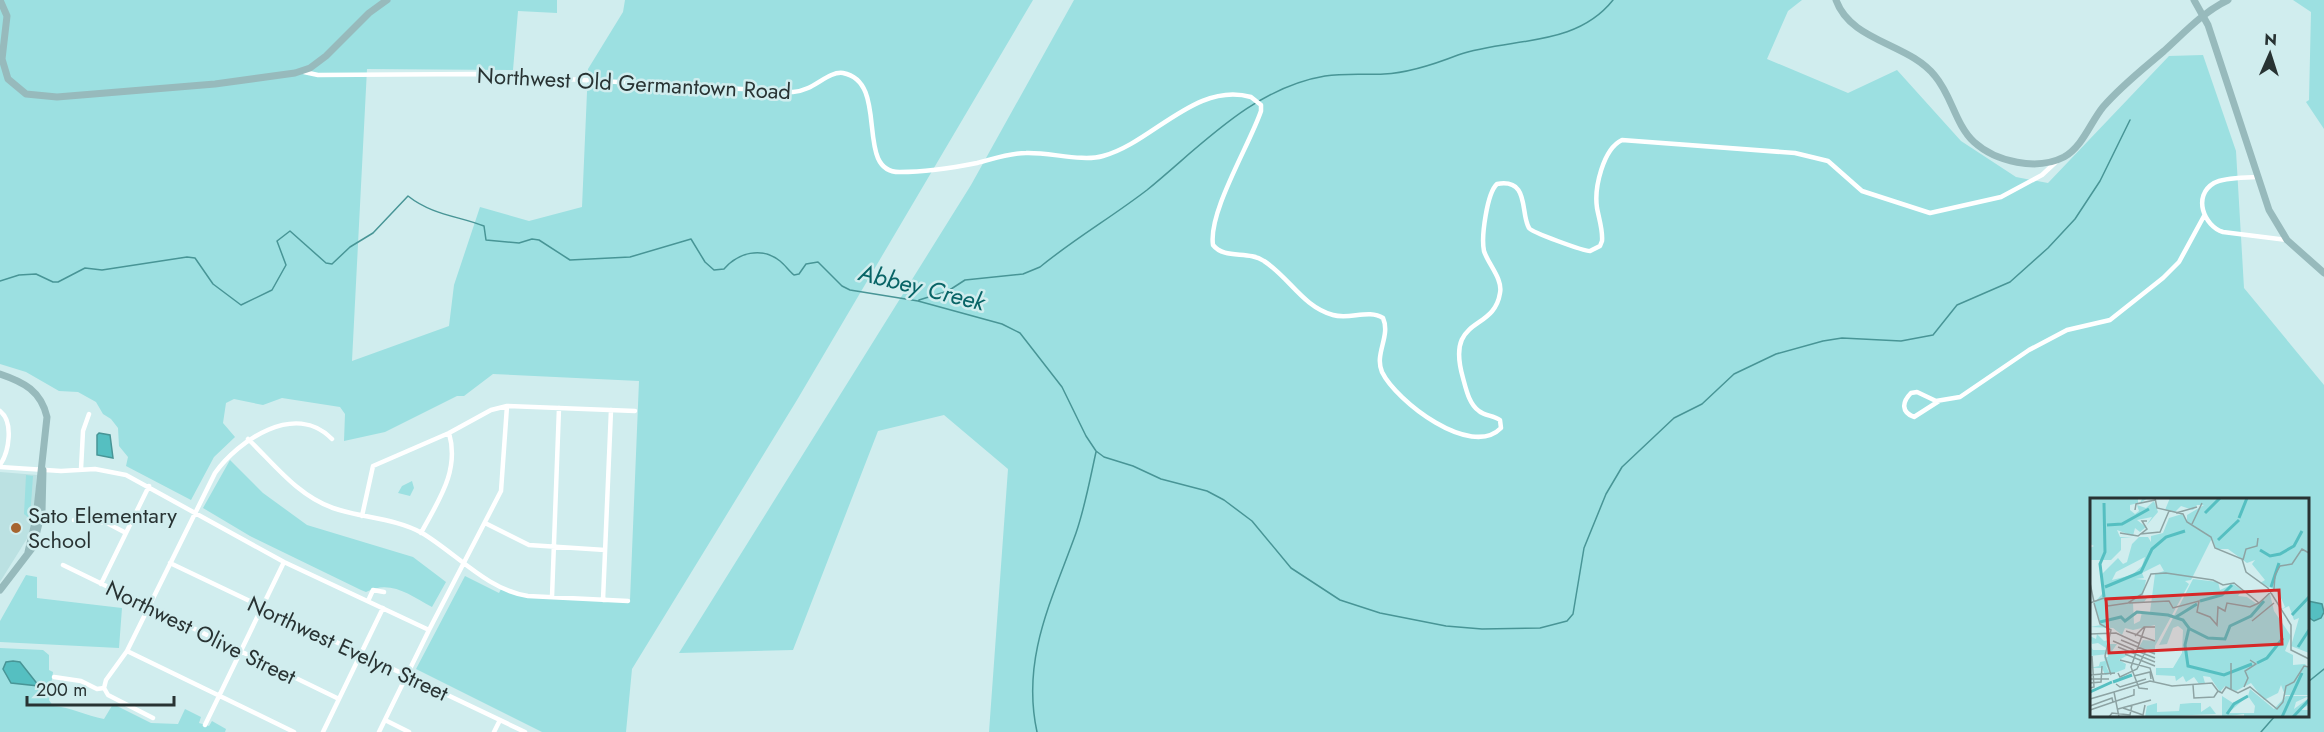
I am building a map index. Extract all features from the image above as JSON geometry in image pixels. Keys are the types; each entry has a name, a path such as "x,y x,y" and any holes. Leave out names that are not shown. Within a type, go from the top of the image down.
{"main road":[{"path":"0,0 7,16 2,51 5,73 13,84 29,95 57,97 200,85 302,71 326,56 369,13 387,0"},
{"path":"1836,0 1848,21 1921,62 1933,73 1945,89 1966,133 1982,149 2020,162 2039,164 2059,159 2077,146 2112,97 2204,16 2228,0"},
{"path":"2194,0 2204,16 2256,177 2269,210 2286,240 2324,273"},
{"path":"0,374 26,385 42,402 47,417 35,522 28,552 0,590"}],"street":[{"name":"Northwest Old Germantown Road","path":"302,71 318,75 479,74 793,92 811,89 829,76 844,74 857,81 867,95 878,161 888,171 897,172 948,168 1026,153 1101,157 1202,102 1223,96 1251,97 1261,105 1261,111 1227,188 1213,231 1213,244 1224,252 1247,255 1264,261 1304,298 1325,312 1344,317 1373,315 1383,318 1386,330 1379,362 1385,377 1419,413 1451,430 1466,435 1489,434 1501,428 1500,420 1482,413 1472,403 1458,357 1462,337 1488,313 1500,294 1499,283 1484,245 1489,200 1497,184 1510,185 1523,196 1527,222 1533,232 1590,252 1600,246 1602,241 1597,199 1606,160 1610,149 1622,140 1795,153 1818,157 1838,169 1862,191 1930,213 2001,197 2042,175 2059,159"},
{"path":"2256,177 2211,185 2203,200 2204,216 2209,225 2223,232 2286,240"},
{"path":"1939,401 1917,392 1911,393 1904,402 1904,407 1908,415 1914,417 1939,401 1960,397 2029,350 2067,330 2113,318 2163,278 2179,261 2204,216"},
{"path":"379,732 501,491 507,406"},
{"path":"362,516 373,466 449,433 491,410 507,406 635,411"},
{"path":"552,597 559,408"},
{"path":"603,600 611,410"},
{"path":"0,411 6,416 8,425 6,455 0,466 119,472 149,486 284,562 429,630"},
{"path":"81,469 83,430 89,414"},
{"path":"153,718 108,695 104,688 106,680 127,651 218,468 231,452 261,431 290,425 318,429 332,439"},
{"path":"421,533 452,470 453,452 449,433"},
{"path":"248,439 276,470 316,500 330,507 421,533 464,563 514,593 628,601"},
{"path":"6,455 11,467"},
{"path":"101,584 149,486"},
{"path":"74,520 106,523 126,533"},
{"path":"485,523 529,545 605,550"},
{"path":"205,725 284,562"},
{"name":"Northwest Evelyn Street","path":"170,563 525,732"},
{"name":"Northwest Olive Street","path":"63,566 339,699"},
{"path":"368,601 373,590 384,592"},
{"path":"323,732 383,608"},
{"path":"127,651 294,732"},
{"path":"54,677 81,681 96,689 104,688"},
{"path":"385,720 409,732"},
{"path":"494,732 500,720"}],"shaded area":[{"path":"0,0 557,0 557,13 518,11 513,70 367,69 352,361 449,326 454,285 480,207 529,221 582,207 588,69 623,12 625,0 1033,0 797,400 632,669 626,732 542,732 416,669 465,576 499,593 502,587 517,594 630,600 639,381 493,374 464,396 457,396 385,432 344,441 345,414 340,407 282,398 263,405 234,399 226,403 223,423 235,437 214,457 191,500 126,466 128,457 119,446 118,428 111,419 103,414 96,402 78,392 59,391 26,372 0,364"},
{"path":"1074,0 1802,0 1788,11 1767,59 1848,93 1897,70 1961,141 2016,177 2048,183 2169,56 2203,55 2236,151 2244,288 2324,385 2324,732 989,732 1008,469 944,415 878,431 793,650 679,653 971,185"},
{"path":"2293,0 2324,0 2324,129 2306,102 2309,100 2311,12"},
{"path":"99,433 110,435 113,458 97,455 97,435"},
{"path":"230,460 263,493 307,525 413,557 446,582 432,607 392,588 375,588 366,592 361,590 250,536 203,508"},
{"name":"Sato Elementary School","path":"0,472 37,475 34,513 28,537 0,582"},
{"path":"26,475 33,476 30,519 24,514"},
{"path":"412,481 414,488 410,496 398,493 402,486"},
{"path":"26,575 37,577 37,598 122,608 119,648 0,642 0,621"},
{"path":"2309,601 2322,604 2324,612 2321,618 2314,621 2309,618"},
{"path":"0,648 43,650 49,655 49,670 53,672 49,700 53,706 104,719 113,704 151,723 178,724 185,709 201,717 199,723 209,726 212,721 226,729 225,732 0,732"},
{"path":"6,662 20,662 39,686 11,683 3,669"}],"waterway":[{"path":"919,300 948,291 965,280 1023,274 1040,267 1147,190 1229,121 1274,93 1325,76 1403,72 1478,49 1561,34 1598,15 1613,0"},
{"name":"Abbey Creek","path":"0,281 19,275 36,274 58,282 85,268 102,270 187,257 195,258 213,284 241,305 272,290 286,265 277,241 290,231 326,263 332,264 350,247 373,233 408,196 436,211 484,226 486,240 519,243 532,239 539,240 570,260 630,257 691,239 705,262 714,270 724,269 736,259 750,253 773,256 794,275 799,274 806,264 818,262 842,286 850,290 918,301 1002,324 1020,333 1062,387 1096,451 1104,457 1133,466 1161,479 1207,491 1224,500 1252,521 1291,568 1340,600 1380,613 1446,626 1482,629 1540,628 1567,621 1573,614 1584,548 1606,494 1622,467 1674,418 1702,404 1734,374 1776,354 1842,338 1901,341 1933,335 1957,305 2010,282 2048,248 2075,219 2100,181 2130,120"},
{"name":"Abbey Creek","path":"1037,732 1033,705 1036,654 1049,606 1079,523 1096,452"},
{"name":"Abbey Creek","path":"2309,681 2324,669"},
{"name":"Abbey Creek","path":"2261,732 2274,717"}],"place":[{"name":"Sato Elementary School","path":"16,528"}]}
